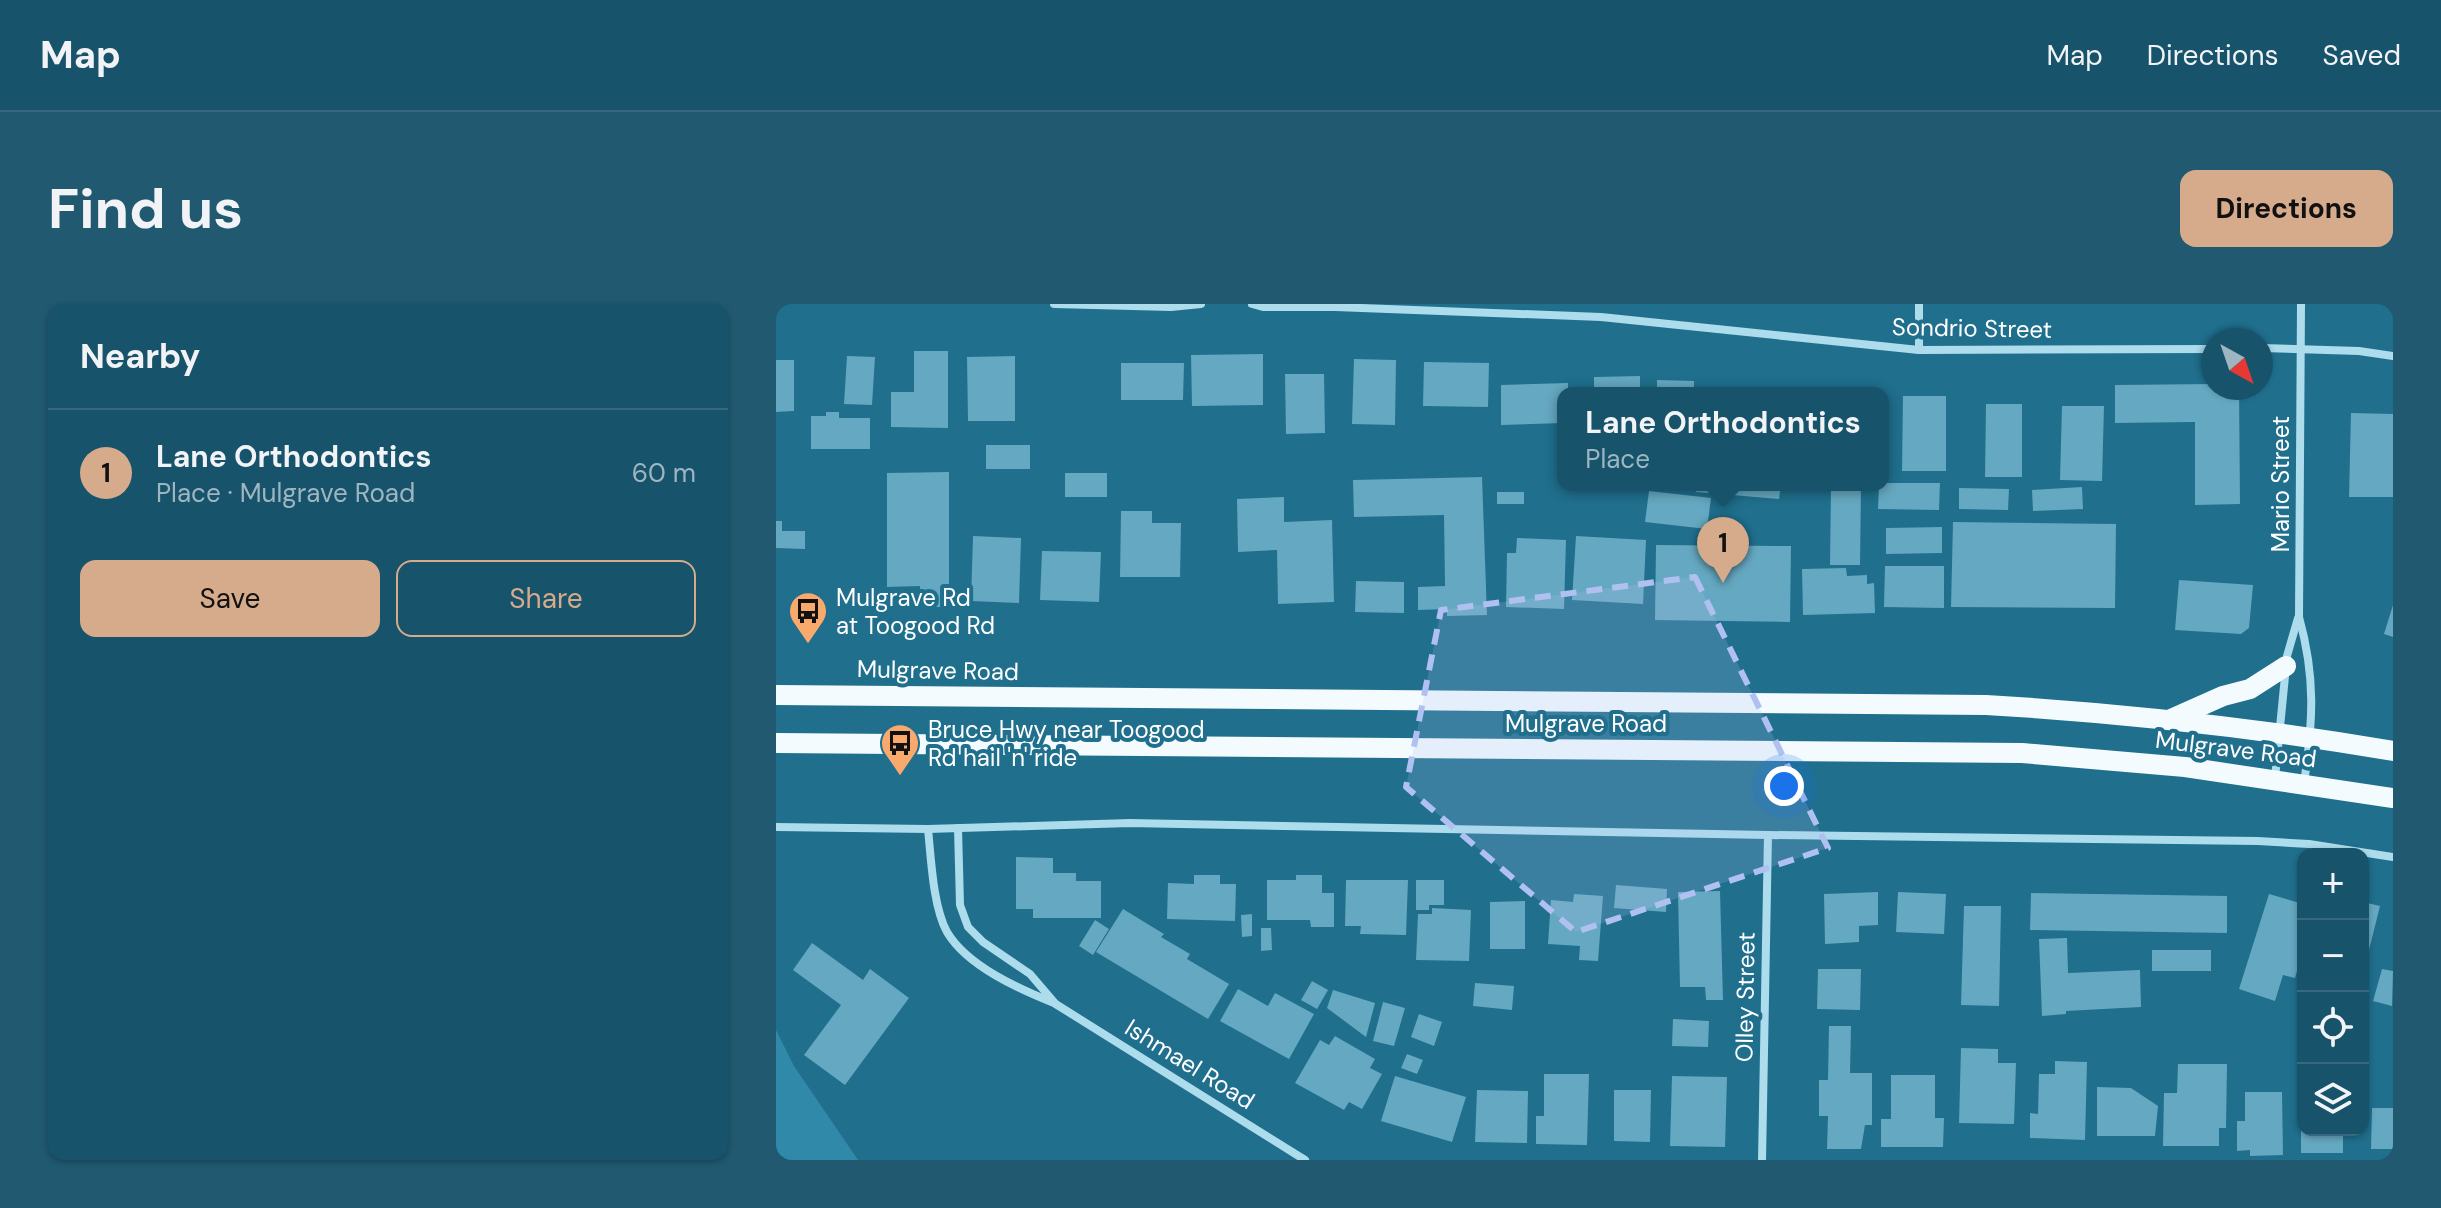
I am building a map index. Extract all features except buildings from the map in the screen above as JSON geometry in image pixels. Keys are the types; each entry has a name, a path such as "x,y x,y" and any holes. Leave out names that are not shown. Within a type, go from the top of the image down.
{"main road":[{"path":"2169,720 2223,696 2250,689 2286,666"},
{"name":"Mulgrave Road","path":"776,695 1986,705 2280,732 2393,751"},
{"name":"Mulgrave Road","path":"776,743 2022,753 2185,767 2393,798"}],"street":[{"path":"1054,304 1171,307 1201,304"},
{"name":"Sondrio Street","path":"1252,304 1263,307 1601,317 1919,350 2201,349"},
{"path":"1919,304 1919,350"},
{"name":"Mario Street","path":"2274,779 2286,666 2299,617 2301,304"},
{"path":"2273,348 2393,356"},
{"name":"Mario Street","path":"2299,617 2309,653 2313,705 2304,783"},
{"path":"776,827 928,829 1130,823 2258,841 2309,844 2393,857"},
{"name":"Ishmael Road","path":"958,828 960,905 968,927 983,942 1030,974 1054,1003"},
{"name":"Ishmael Road","path":"928,829 940,917 965,953 1019,989 1054,1003 1305,1160"},
{"name":"Olley Street","path":"1762,1160 1768,835"}],"highlighted area":[{"path":"1695,577 1828,848 1576,932 1406,787 1441,610"}],"shaded area":[{"path":"776,1030 794,1066 858,1160 776,1160"}],"place":[{"name":"Lane Orthodontics","path":"1723,583"},
{"name":"Mulgrave Rd at Toogood Rd","path":"808,645"},
{"name":"Bruce Hwy near Toogood Rd hail 'n' ride","path":"900,777"}]}
